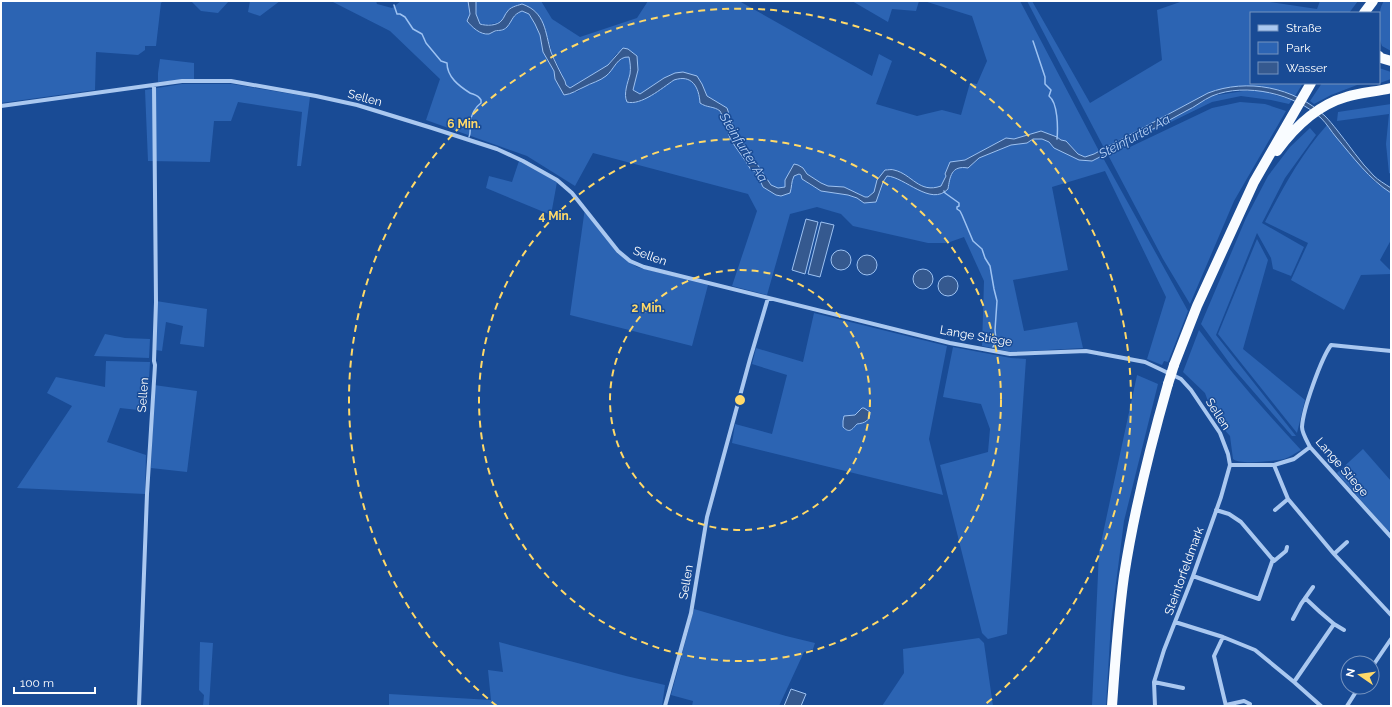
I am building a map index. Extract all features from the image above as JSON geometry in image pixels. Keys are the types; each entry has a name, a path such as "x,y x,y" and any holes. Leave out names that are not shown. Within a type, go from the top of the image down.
{"highway":[{"path":"1358,12 1366,1"},
{"path":"1365,12 1375,1"},
{"path":"1371,12 1375,1"},
{"path":"1380,57 1391,61"},
{"path":"1112,706 1119,619 1129,547 1143,476 1174,365 1197,306 1254,182 1310,84"},
{"path":"1254,182 1297,126 1315,113 1333,101 1360,93 1391,88"}],"street":[{"name":"Sellen","path":"1,106 182,81 231,81 316,96 364,107 497,149 557,180 572,193 618,251 630,261 644,267 768,298 750,359 708,517 691,613 665,706"},
{"name":"Sellen","path":"139,706 147,494 155,365 156,294 154,85"},
{"name":"Lange Stiege","path":"768,298 950,343 1010,354 1086,351 1132,359 1146,362 1181,379"},
{"name":"Lange Stiege","path":"1391,351 1331,345 1310,393 1302,428 1310,447 1391,537"},
{"name":"Sellen","path":"1181,379 1191,390 1220,433 1228,454 1230,465"},
{"path":"1230,465 1274,465 1294,459 1310,447"},
{"name":"Steintorfeldmark","path":"1155,706 1154,682 1164,650 1193,576 1230,465"},
{"path":"1274,465 1288,499 1334,554 1391,615"},
{"path":"1275,510 1288,499"},
{"path":"1216,510 1229,514 1241,522 1273,559"},
{"path":"1334,554 1347,542"},
{"path":"1273,559 1274,561 1286,551 1287,547"},
{"path":"1193,576 1259,600 1273,559"},
{"path":"1293,619 1313,587"},
{"path":"1305,598 1334,624 1344,630"},
{"path":"1175,622 1223,637 1255,650 1321,706"},
{"path":"1294,682 1334,624"},
{"path":"1223,637 1214,656 1226,706 1244,701 1250,704"},
{"path":"1380,655 1391,639"},
{"path":"1154,682 1183,688"},
{"path":"1347,706 1354,695"}],"green space":[{"path":"1,1 163,1 161,3 156,46 145,46 145,50 138,55 96,52 95,90 1,103"},
{"path":"191,1 229,1 218,13 201,11"},
{"path":"250,1 280,1 260,16 248,12"},
{"path":"331,1 376,1 377,4 392,8 401,1 468,1 470,14 488,34 500,31 506,27 515,15 522,11 529,14 535,24 540,35 543,52 554,71 555,79 563,92 577,92 606,76 620,59 625,57 629,57 630,67 626,92 627,102 633,103 645,99 658,92 674,80 690,80 696,87 700,103 705,106 715,108 720,112 733,142 743,158 756,172 763,187 776,195 781,196 791,189 791,182 794,176 799,174 810,185 821,191 848,195 857,198 864,203 880,193 883,182 887,176 902,181 919,190 935,195 942,193 949,188 950,179 953,172 959,168 968,168 979,158 1011,145 1027,143 1033,139 1042,139 1049,142 1054,148 1092,161 1102,156 1188,311 1168,362 1164,361 1162,365 1147,359 1166,297 1105,171 1052,187 1068,270 1013,280 1024,331 1077,322 1083,348 1011,352 982,346 984,281 964,237 947,243 928,243 853,226 841,214 817,207 790,214 767,295 732,286 757,211 748,194 593,153 575,186 527,156 426,120 440,79 390,31"},
{"path":"476,1 541,1 552,19 580,37 637,18 648,1 739,1 872,76 879,54 892,61 876,104 917,116 942,110 961,115 970,83 977,84 987,61 972,16 924,1 1020,1 1099,151 1085,157 1078,154 1066,141 1041,132 1014,139 1006,138 965,160 950,162 941,186 933,188 921,186 900,172 885,170 874,192 868,197 865,197 844,187 828,186 821,183 807,174 803,168 798,165 785,187 778,189 771,185 745,146 732,123 727,108 707,96 702,84 675,73 664,78 640,94 633,90 638,70 637,56 617,53 608,65 570,88 566,85 535,11 507,11 503,20 497,23 483,25 480,24 476,14"},
{"path":"852,1 919,1 916,11 892,9 888,22"},
{"path":"1027,1 1032,1 1090,103 1162,60 1157,10 1183,1 1263,1 1317,9 1320,1 1358,1 1350,12 1250,12 1250,84 1302,84 1295,96 1276,89 1252,87 1217,90 1208,93 1104,148"},
{"path":"1384,1 1391,1 1391,51 1382,46 1380,41 1380,12"},
{"path":"160,59 194,63 194,79 158,82"},
{"path":"1380,68 1391,72 1391,79 1380,83"},
{"path":"182,84 232,84 310,97 301,166 297,166 302,112 238,102 231,121 214,121 210,162 148,161 145,90"},
{"path":"1321,84 1368,84 1357,85 1331,95 1314,104 1310,101"},
{"path":"1243,91 1263,91 1292,100 1289,104 1241,96 1212,102 1128,143 1130,147 1212,108 1240,102 1265,104 1286,111 1234,201 1190,304 1163,259 1107,153 1212,96"},
{"path":"1391,104 1391,174 1389,173 1386,144 1389,114 1337,121 1338,112"},
{"path":"1327,125 1374,181 1391,193 1391,240 1380,260 1391,271 1391,274 1361,275 1344,310 1291,280 1308,243 1265,222 1301,159"},
{"path":"1310,128 1316,135 1285,178 1262,223 1304,247 1291,276 1273,269 1271,258 1257,233 1216,335 1296,436 1292,436 1233,368 1201,324 1246,218 1268,176 1290,147"},
{"path":"519,161 557,182 551,215 486,188 489,176 512,182"},
{"path":"585,208 617,253 637,267 708,285 692,346 570,315"},
{"path":"1257,239 1268,260 1243,349 1305,400 1297,433 1218,334"},
{"path":"156,301 207,309 204,347 180,344 183,326 166,322 162,351 156,350"},
{"path":"814,313 947,346 929,439 943,495 732,443 735,424 772,434 787,375 752,364 756,348 803,362"},
{"path":"1199,330 1248,391 1301,450 1284,459 1273,461 1242,462 1233,459 1230,436 1221,426 1219,418 1209,404 1205,393 1183,372"},
{"path":"105,334 125,338 150,339 149,358 94,356"},
{"path":"953,347 1011,358 1026,359 1007,634 988,639 982,633 940,465 988,452 990,429 981,404 943,397"},
{"path":"106,361 150,362 147,411 120,408 107,442 146,455 145,494 17,488 72,406 47,393 56,377 105,387"},
{"path":"1137,375 1158,384 1124,521 1111,622 1106,706 1092,706 1099,552"},
{"path":"154,385 197,391 187,472 151,468"},
{"path":"1363,449 1391,481 1391,530 1388,531 1337,473"},
{"path":"694,609 815,643 813,649 804,652 779,706 692,706 693,701 671,695"},
{"path":"979,638 984,643 993,706 882,706 904,673 903,649"},
{"path":"200,642 213,643 209,706 203,706 204,695 199,690"},
{"path":"499,642 665,685 662,706 389,706 389,694 491,700 488,670 503,672"}],"water":[{"name":"Steinfurter Aa","path":"468,1 476,1 476,14 480,24 483,25 492,25 500,22 510,9 522,4 536,12 546,31 554,59 566,85 570,88 608,65 623,48 628,49 637,56 638,70 633,90 640,94 664,78 675,73 683,72 697,76 707,96 727,108 732,123 745,146 771,185 778,188 785,187 785,180 794,164 803,168 807,174 821,183 828,186 844,187 865,197 868,197 874,192 877,180 885,170 900,172 921,186 933,188 941,186 950,162 965,160 1006,138 1014,139 1041,131 1066,141 1078,154 1085,157 1094,154 1208,93 1223,88 1254,86 1285,92 1313,106 1330,121 1374,176 1391,188 1391,193 1368,174 1323,120 1310,110 1298,102 1270,93 1255,90 1240,90 1225,92 1205,99 1128,143 1092,161 1079,160 1054,148 1049,142 1042,139 1033,139 1027,143 1011,145 979,158 968,168 958,168 952,173 948,189 941,194 934,195 926,193 902,181 887,176 883,182 876,202 864,203 857,198 848,195 821,191 802,179 801,175 799,174 794,176 792,180 790,193 781,196 776,195 763,187 756,172 751,170 735,146 730,138 720,111 700,103 696,87 690,80 674,80 658,92 645,99 633,103 627,102 626,92 630,67 629,57 625,57 619,61 604,78 572,93 564,95 555,79 554,71 543,52 540,35 529,14 522,11 514,16 504,29 486,34 476,30 467,21 470,14"},
{"path":"806,219 818,222 805,274 792,270"},
{"path":"821,222 834,225 820,277 808,274"},
{"path":"841,250 848,253 851,260 848,267 841,270 834,267 831,260 834,253"},
{"path":"867,255 874,258 877,265 874,272 867,275 860,272 857,265 860,258"},
{"path":"923,269 930,272 933,279 930,286 923,289 916,286 913,279 916,272"},
{"path":"948,276 955,279 958,286 955,293 948,296 941,293 938,286 941,279"},
{"path":"862,408 870,412 869,418 862,423 857,424 852,429 845,429 843,427 844,416 855,415"},
{"path":"791,689 806,694 801,706 784,706"}],"waterway":[{"path":"394,5 397,14 405,17 413,29 422,34 426,43 441,61 447,63 449,73 454,81 470,93 478,96 481,100 481,103 476,107 472,115 469,137"},
{"path":"1033,41 1045,77 1045,84 1051,90 1049,96 1052,99 1056,110 1057,139"},
{"path":"944,191 959,203 957,209 960,211 973,241 982,249 990,266 997,301 995,330 996,340 993,347"}]}
